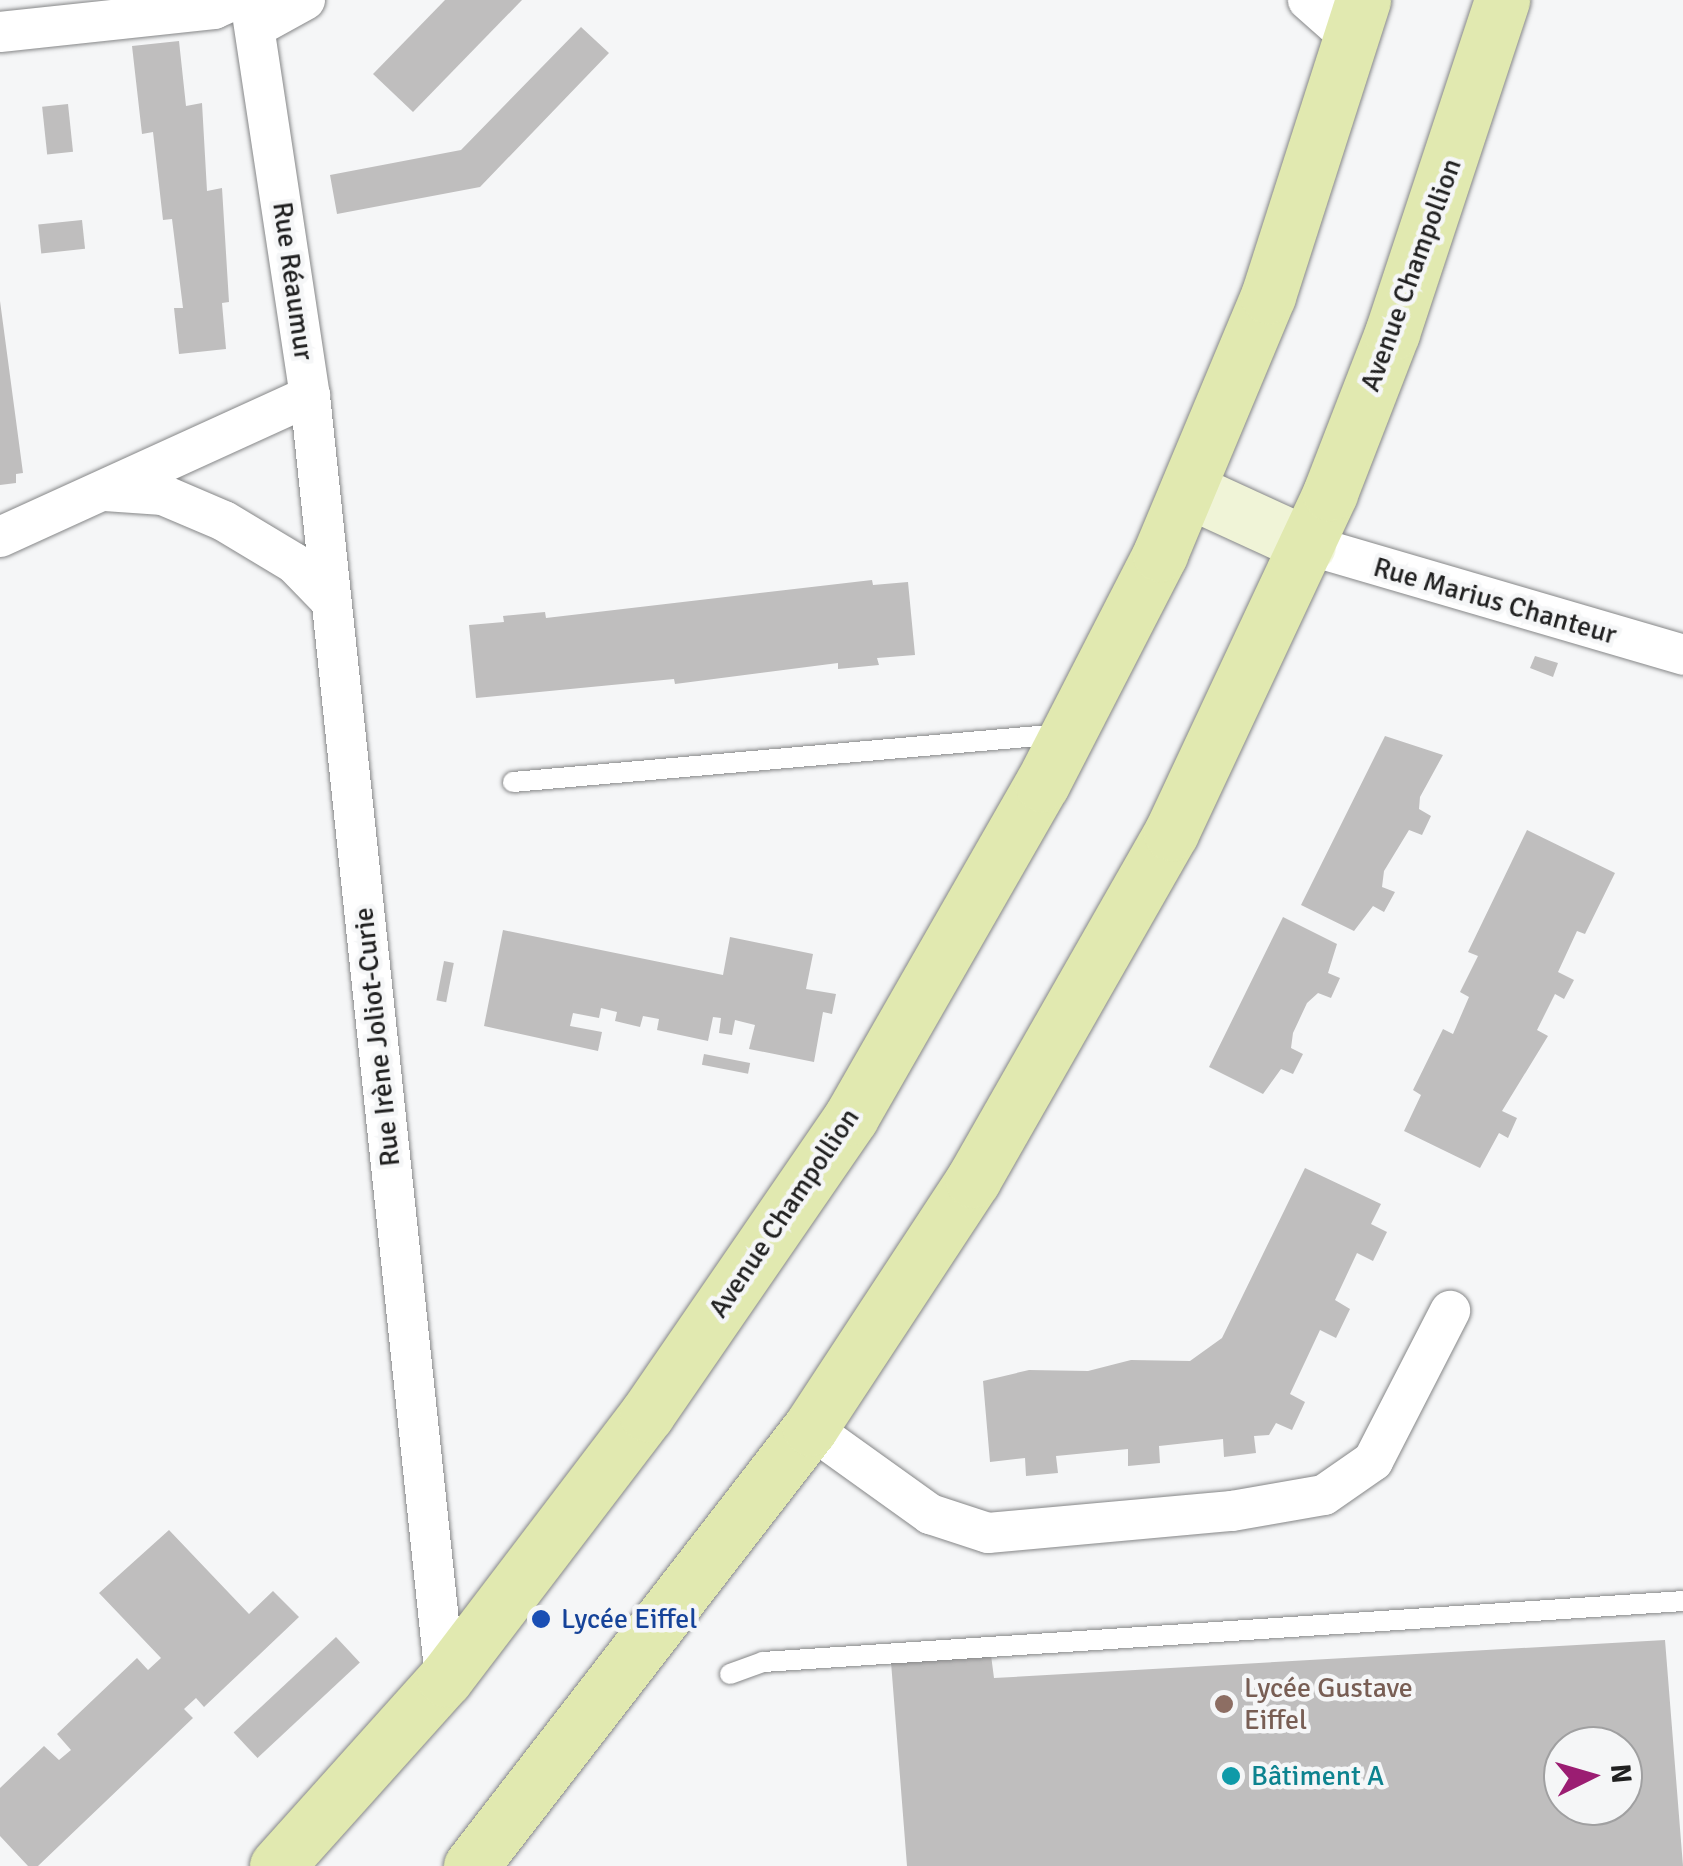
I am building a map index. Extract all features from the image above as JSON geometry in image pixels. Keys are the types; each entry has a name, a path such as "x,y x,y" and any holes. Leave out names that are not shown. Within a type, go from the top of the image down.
{"main road":[{"name":"Avenue Champollion","path":"471,1866 810,1428 974,1180 1172,833 1308,545 1392,333 1502,0"},
{"name":"Avenue Champollion","path":"277,1866 444,1679 648,1414 851,1118 1068,733 1188,490 1268,296 1358,20"}],"street":[{"path":"0,32 304,0"},
{"path":"1308,0 1358,20"},
{"name":"Rue Réaumur","path":"0,537 310,396 247,9"},
{"name":"Rue Irène Joliot-Curie","path":"310,396 444,1679"},
{"path":"1188,490 1308,545"},
{"name":"Rue Réaumur","path":"101,491 163,495 224,521 294,564 332,600"},
{"name":"Rue Marius Chanteur","path":"1308,545 1683,655"},
{"path":"810,1428 930,1514 988,1532 1232,1511 1324,1495 1373,1460 1450,1311"}],"lane":[{"path":"513,782 1068,733"},
{"path":"730,1674 763,1662 1683,1601"}],"building":[{"path":"445,0 522,0 413,112 373,74"},
{"path":"581,27 609,53 480,187 337,214 330,175 461,150"},
{"path":"179,41 186,106 202,103 207,191 222,188 229,302 222,303 226,349 179,354 174,308 183,308 172,219 163,220 153,132 142,134 132,46"},
{"path":"68,104 73,152 47,154 42,107"},
{"path":"82,220 85,249 41,253 38,225"},
{"path":"0,301 23,473 16,474 16,483 0,485"},
{"path":"872,580 873,585 908,582 915,655 877,658 879,665 838,669 838,663 675,684 674,679 476,698 469,625 504,622 503,616 545,612 546,618"},
{"path":"1535,656 1558,663 1553,677 1530,668"},
{"path":"1385,736 1443,755 1420,797 1419,809 1431,816 1422,835 1409,830 1384,871 1382,887 1395,892 1384,912 1373,906 1354,931 1301,905"},
{"path":"1527,830 1615,873 1585,934 1577,931 1558,972 1574,980 1564,999 1555,994 1537,1030 1548,1036 1502,1111 1517,1118 1508,1138 1499,1133 1480,1168 1404,1131 1421,1095 1413,1090 1443,1029 1453,1034 1469,997 1460,992 1478,956 1468,952"},
{"path":"1283,917 1337,944 1328,973 1340,978 1331,998 1318,993 1307,1003 1293,1033 1291,1048 1303,1054 1293,1074 1281,1069 1263,1094 1209,1067"},
{"path":"503,930 723,975 730,937 813,954 806,989 836,994 832,1014 823,1012 814,1062 749,1049 755,1025 735,1020 732,1035 719,1033 721,1018 713,1017 708,1041 657,1030 659,1019 643,1016 640,1027 615,1021 617,1012 601,1008 599,1018 573,1013 570,1026 602,1032 598,1051 484,1026"},
{"path":"444,961 454,963 446,1002 436,1000"},
{"path":"704,1054 750,1063 748,1074 702,1065"},
{"path":"1305,1168 1381,1204 1371,1224 1387,1232 1373,1261 1357,1253 1335,1300 1350,1309 1336,1338 1320,1330 1290,1394 1305,1402 1292,1430 1276,1423 1269,1435 1254,1436 1256,1453 1224,1457 1223,1439 1159,1446 1160,1463 1128,1466 1128,1449 1056,1456 1058,1473 1026,1476 1025,1458 990,1462 983,1381 1029,1370 1088,1371 1131,1360 1190,1361 1222,1338"},
{"path":"169,1530 249,1614 273,1591 299,1617 204,1707 196,1698 184,1709 193,1718 38,1866 28,1866 0,1836 0,1788 44,1746 59,1760 71,1750 57,1734 137,1658 148,1670 161,1658 99,1593"},
{"path":"336,1637 360,1663 257,1758 234,1732"},
{"name":"Bâtiment A","path":"1665,1640 1683,1866 907,1866 891,1662 991,1655 994,1678"}],"place":[{"name":"Lycée Eiffel","path":"541,1619"},
{"name":"Lycée Gustave Eiffel","path":"1224,1704"},
{"name":"Bâtiment A","path":"1231,1776"}]}
